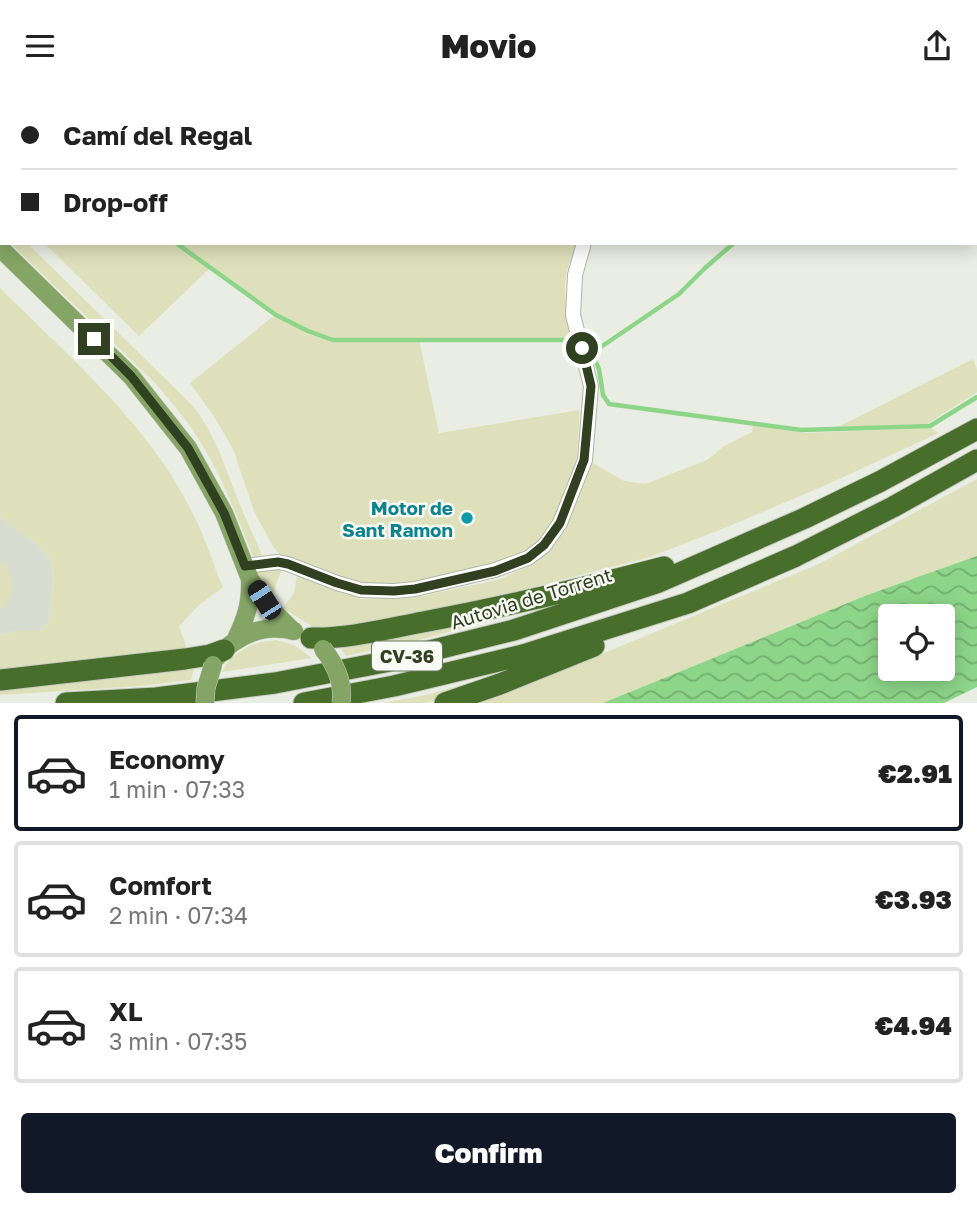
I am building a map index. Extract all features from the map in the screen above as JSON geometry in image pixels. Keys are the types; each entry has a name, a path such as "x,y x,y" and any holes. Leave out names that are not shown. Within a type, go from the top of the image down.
{"highway":[{"name":"Autovia de Torrent","path":"66,703 156,698 275,683 385,661 514,630 659,582 805,518 977,429"},
{"name":"CV-36","path":"304,703 394,687 523,655 688,603 796,556 893,507 977,460"},
{"path":"309,639 385,630 492,610 734,549"},
{"path":"445,703 655,622 688,603"},
{"path":"0,680 185,659 224,652"}],"main road":[{"path":"0,248 131,376 188,448 224,513 247,572 269,607 309,639 333,663 340,679 341,703"},
{"path":"205,703 206,688 224,652 242,627 249,605 247,572"},
{"path":"224,652 253,632 263,629 282,628 309,639"}],"street":[{"path":"247,572 278,562 361,590 394,591 415,589 495,571 528,558 544,545 560,523 584,460 591,386 573,315 575,275 583,245"}],"shaded area":[{"path":"12,245 29,245 194,407 214,441 262,555 254,559 218,474 200,441 155,383"},
{"path":"46,245 577,245 565,283 566,308 575,340 419,340 439,433 580,410 576,465 547,536 532,551 514,560 448,577 399,585 365,585 320,571 277,552 254,511 233,449 190,383 275,315 210,268 139,336"},
{"path":"0,288 80,366 132,422 176,482 193,514 223,588 200,604 179,626 187,649 0,671 0,635 16,631 40,631 49,620 54,578 51,561 40,547 0,517"},
{"path":"973,359 977,369 977,392 927,424 838,427"},
{"path":"753,425 804,433 931,428 939,433 826,485 650,557 426,615 318,630 283,608 294,593 297,575 362,599 412,598 497,580 532,565 553,545 567,523 591,462 624,481 645,484 707,460 724,446 752,432"},
{"path":"977,479 977,556 867,595 603,703 470,703 549,676 821,563"},
{"path":"0,517 40,547 51,561 54,578 49,620 40,631 16,631 0,635"},
{"path":"5,562 11,587 8,600 0,609 0,566"},
{"path":"282,569 273,600 257,572"},
{"path":"545,606 419,640 346,656 338,645"},
{"path":"276,640 294,645 312,658 222,672 238,653 260,643"},
{"path":"526,667 440,699 424,703 383,703 426,695"},
{"path":"194,669 191,680 0,695 0,690"}],"water":[{"path":"977,556 977,687 944,703 603,703 867,595"}],"waterway":[{"path":"179,245 276,315 333,340 575,340"},
{"path":"732,245 679,294 592,353 599,369 603,395 609,404 801,430 930,426 977,397"}],"place":[{"name":"Motor de Sant Ramon","path":"467,518"}],"route":[{"path":"94,339 131,376 188,448 224,513 245,566 278,562 361,590 394,591 415,589 495,571 528,558 544,545 560,523 584,460 591,386 582,348"}]}
